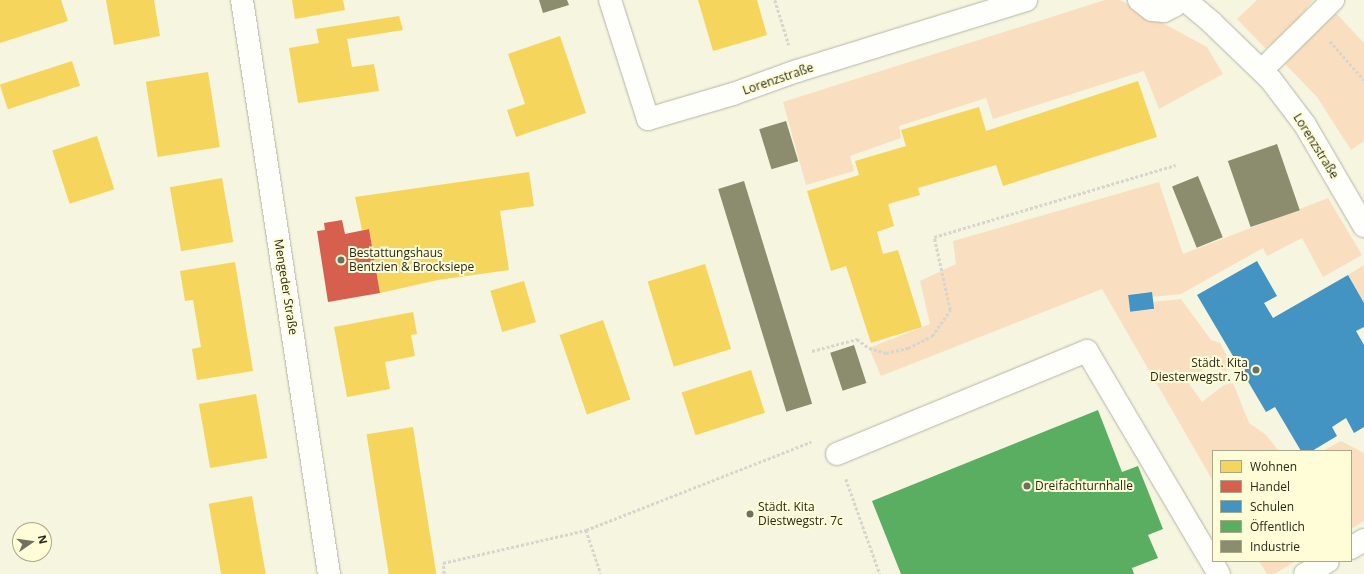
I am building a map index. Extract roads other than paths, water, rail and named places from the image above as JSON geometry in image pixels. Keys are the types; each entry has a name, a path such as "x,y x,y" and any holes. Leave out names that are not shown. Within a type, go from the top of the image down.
{"street":[{"name":"Mengeder Straße","path":"242,0 329,574"},
{"name":"Lorenzstraße","path":"610,0 648,119 733,94 796,71 1026,0"},
{"path":"1139,0 1152,10 1164,11 1174,6 1181,0"},
{"name":"Lorenzstraße","path":"1185,0 1262,70 1305,125 1364,226"},
{"path":"1262,70 1333,0"},
{"path":"837,454 1087,351 1219,574"},
{"path":"1352,547 1364,540"},
{"path":"1305,574 1326,562"}],"place":[{"name":"Bestattungshaus Bentzien & Brocksiepe","path":"341,260"},
{"name":"Städt. Kita Diesterwegstr. 7b","path":"1256,370"},
{"name":"Dreifachturnhalle","path":"1027,486"},
{"name":"Städt. Kita Diestwegstr. 7c","path":"750,514"}]}
